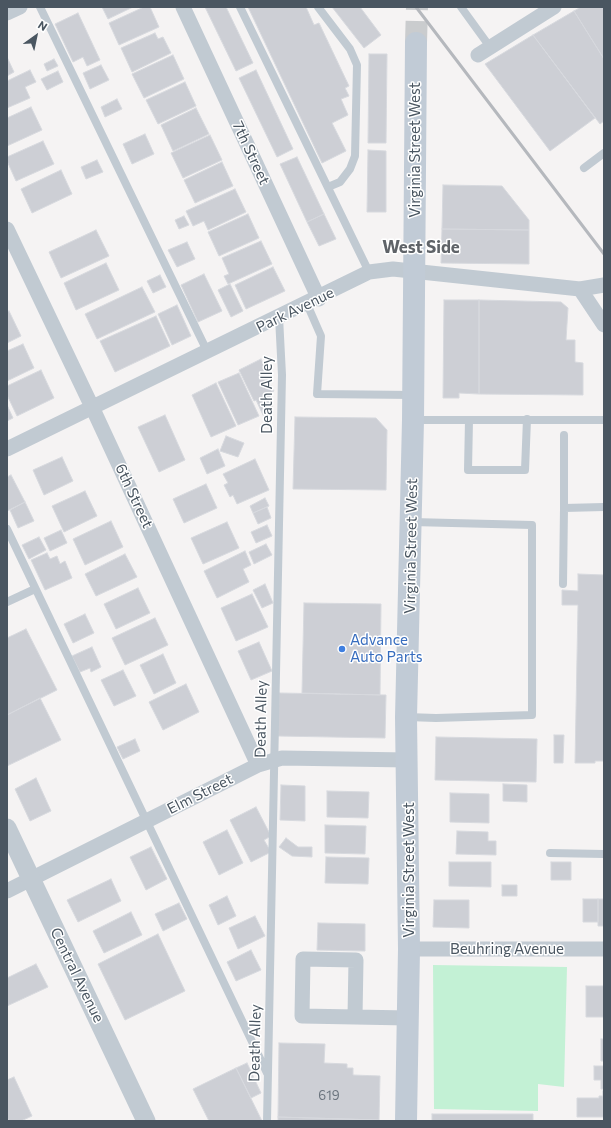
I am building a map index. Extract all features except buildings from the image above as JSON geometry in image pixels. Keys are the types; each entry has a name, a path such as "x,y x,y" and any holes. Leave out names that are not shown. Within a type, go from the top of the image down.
{"main road":[{"name":"Virginia Street West","path":"406,1121 409,949 408,760 406,717 413,420 415,272 414,126 416,43"}],"street":[{"path":"7,13 20,7"},
{"name":"7th Street","path":"183,7 313,301"},
{"path":"484,51 547,9"},
{"name":"6th Street","path":"7,229 93,409 258,765"},
{"name":"Park Avenue","path":"7,449 208,353 369,272 393,269 580,289 604,285"},
{"path":"580,289 604,325"},
{"name":"Elm Street","path":"7,890 258,765 282,758 408,760"},
{"name":"Central Avenue","path":"7,828 146,1121"},
{"name":"Beuhring Avenue","path":"409,949 604,949"},
{"path":"355,1017 356,960 303,959 302,1016 355,1017 408,1018"}],"lane":[{"path":"40,7 208,353"},
{"path":"240,7 369,272"},
{"path":"318,7 350,49 357,64 355,156 350,169 340,182 328,187"},
{"path":"461,7 484,51"},
{"path":"584,168 604,153"},
{"path":"313,301 321,336 317,394 413,395"},
{"name":"Death Alley","path":"267,1121 282,376 280,317"},
{"path":"413,420 527,418 604,420"},
{"path":"469,420 468,470 525,470 527,418"},
{"path":"563,584 564,435"},
{"path":"564,508 604,507"},
{"path":"406,717 436,718 532,716 532,525 411,522"},
{"path":"7,529 268,1075"},
{"path":"7,602 35,589"},
{"path":"550,853 604,854"}],"green space":[{"path":"433,965 567,967 564,1087 538,1084 538,1111 434,1109"}],"tunnel":[{"path":"416,43 417,7"}],"railway":[{"path":"416,7 604,254"}],"place":[{"name":"Advance Auto Parts","path":"342,649"}],"district":[{"name":"West Side","path":"421,247"}]}
